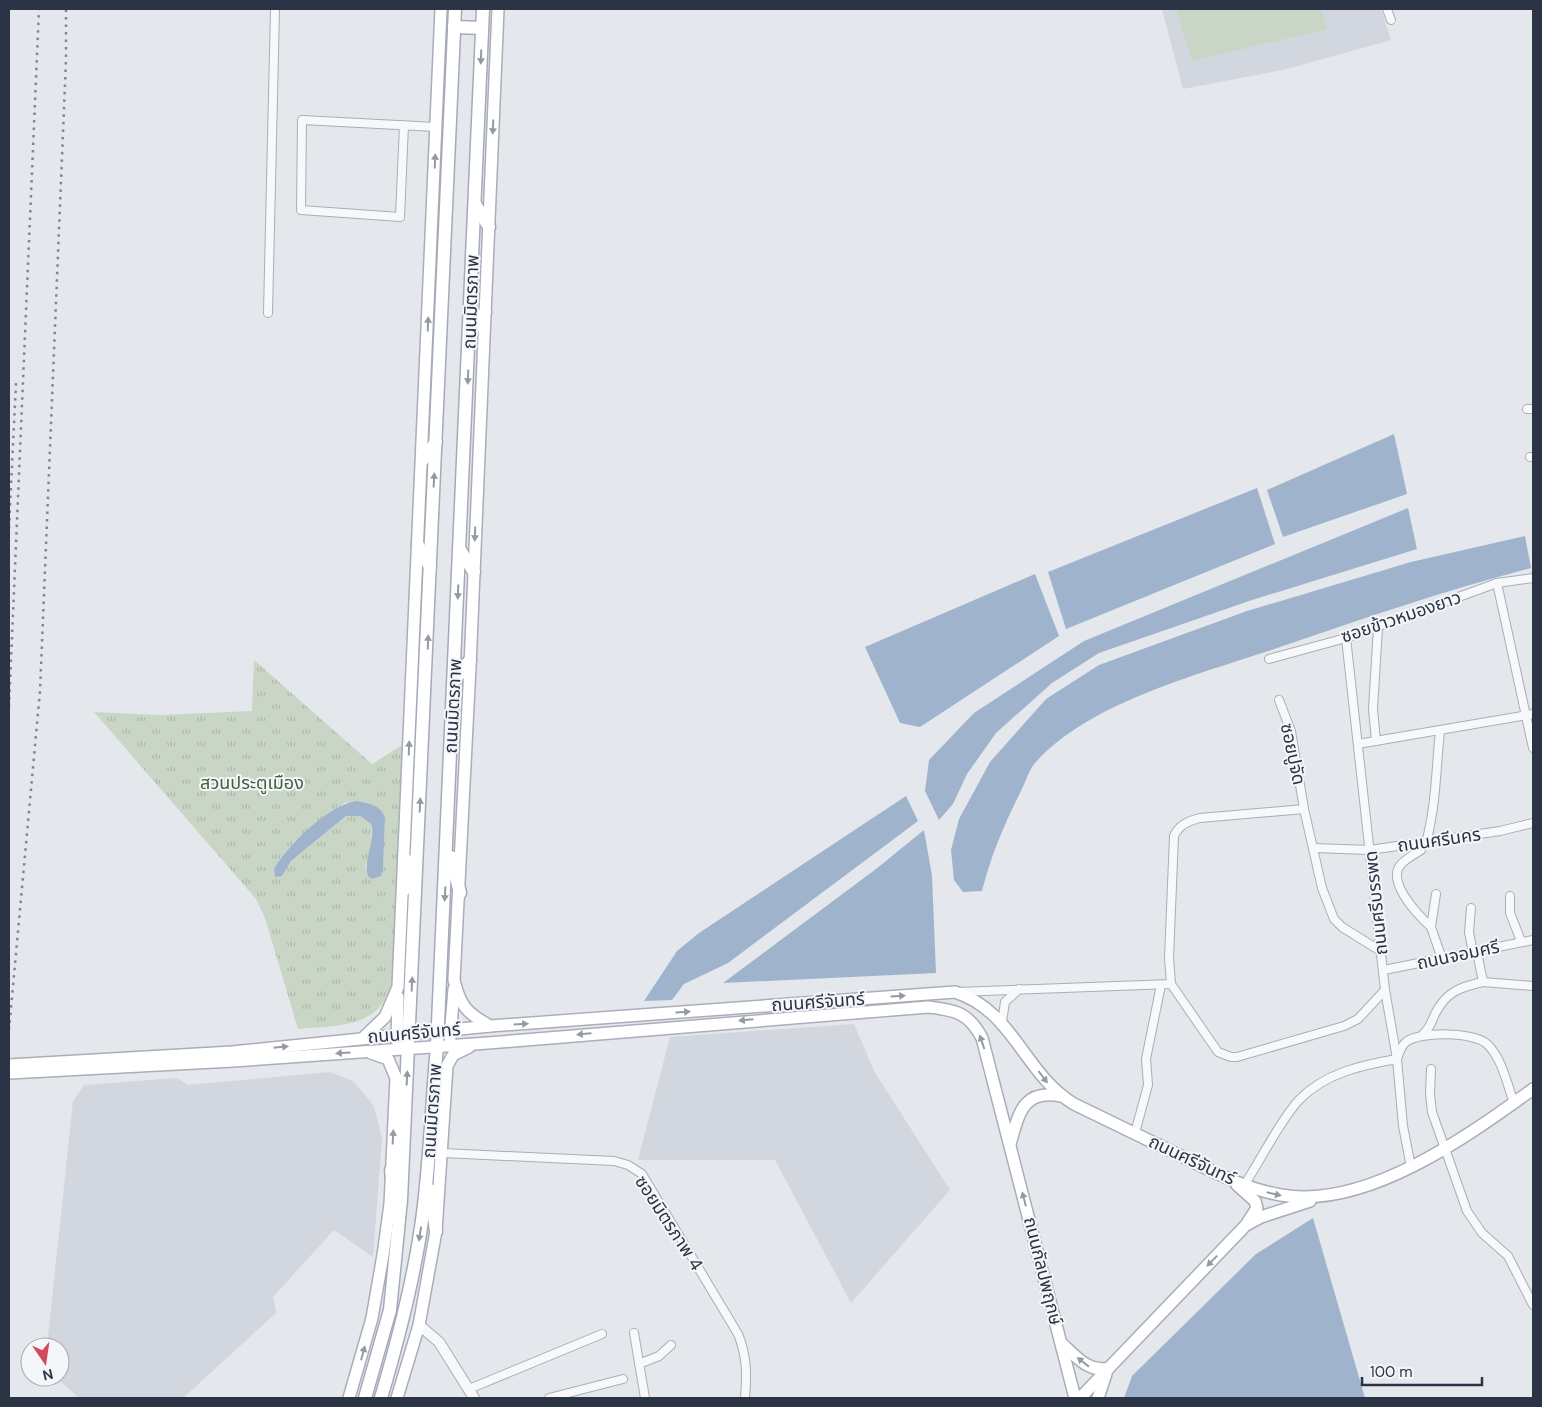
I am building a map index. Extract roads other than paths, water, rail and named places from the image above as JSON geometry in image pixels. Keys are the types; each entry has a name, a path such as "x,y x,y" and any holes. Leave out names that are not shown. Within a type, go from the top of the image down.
{"main road":[{"path":"403,1034 398,987 441,9"},
{"name":"ถนนมิตรภาพ","path":"365,1398 390,1310 399,1226 402,1048 418,841 455,9"},
{"name":"ถนนมิตรภาพ","path":"381,1398 405,1314 417,1252 443,1046 446,838 483,9"},
{"name":"ถนนมิตรภาพ","path":"444,1031 454,980 460,893 498,9"},
{"path":"454,26 482,28"},
{"path":"475,204 489,227"},
{"path":"469,334 485,312"},
{"path":"422,461 436,442"},
{"path":"418,545 430,567"},
{"path":"460,550 474,572"},
{"path":"454,680 470,660"},
{"path":"446,838 460,893"},
{"path":"404,883 418,841"},
{"path":"454,980 458,998 467,1011 490,1026"},
{"path":"363,1038 385,1017 398,987"},
{"name":"ถนนศรีจันทร์","path":"9,1065 232,1052 490,1026 955,992 977,1001 1002,1022 1051,1087 1061,1096 1231,1180 1280,1195 1318,1198 1353,1190 1411,1167 1446,1148 1533,1089"},
{"name":"ถนนศรีจันทร์","path":"9,1074 488,1043 824,1014 928,1007 952,1010"},
{"name":"ถนนกัลปพฤกษ์","path":"952,1010 974,1023 982,1038 1075,1398"},
{"path":"447,1066 453,1055 463,1049 488,1043"},
{"name":"ถนนมิตรภาพ","path":"397,1398 419,1325 436,1231 443,1153 447,1066 443,1046"},
{"path":"350,1398 374,1307 383,1255 391,1170 396,1078 402,1048"},
{"path":"361,1052 377,1054 388,1059 396,1078"},
{"path":"1010,1144 1018,1118 1026,1102 1032,1098 1049,1094 1061,1096"},
{"path":"391,1170 399,1226"},
{"path":"427,1173 436,1231"},
{"path":"1080,1398 1246,1225 1257,1208 1256,1201 1231,1180"},
{"path":"1246,1225 1261,1217 1318,1198"},
{"path":"1061,1342 1090,1368 1098,1370 1109,1368"},
{"path":"1098,1398 1109,1368"}],"street":[{"path":"268,313 275,9"},
{"path":"1387,9 1391,20"},
{"path":"404,125 400,217 301,210 302,120 404,125 436,127"},
{"name":"ซอยข้าวหมองยาว","path":"1270,659 1346,638 1497,583 1533,578"},
{"path":"1497,583 1529,715 1533,748"},
{"path":"1376,741 1373,709 1378,627"},
{"name":"ถนนศรีบรรพด","path":"1346,638 1386,990 1397,1058 1403,1126 1411,1167"},
{"name":"ซอยปูจัด","path":"1279,700 1291,731 1304,809 1322,888 1334,919 1342,927 1382,952"},
{"path":"1358,744 1529,715"},
{"path":"1431,926 1414,911 1403,893 1397,872 1400,865 1421,850 1436,796 1435,780 1440,731"},
{"path":"1304,809 1200,818 1187,822 1176,831 1174,836 1169,958 1171,984 1213,1047 1224,1056 1231,1057 1351,1023 1386,990"},
{"name":"ถนนศรีนคร","path":"1314,848 1370,850 1500,831 1533,823"},
{"path":"1436,894 1431,926 1442,959"},
{"path":"1510,896 1510,913 1521,941"},
{"path":"1471,908 1469,932 1483,982"},
{"name":"ถนนจอมศรี","path":"1384,970 1533,940"},
{"path":"1246,1184 1301,1098 1340,1073 1359,1066 1397,1058 1406,1041 1430,1029 1437,1010 1450,993 1464,986 1483,982 1533,986"},
{"path":"955,992 1019,988 1171,984"},
{"path":"1135,1134 1148,1085 1146,1059 1161,985"},
{"path":"1002,1022 1005,1002 1019,988"},
{"path":"1423,1034 1454,1035 1484,1041 1494,1050 1514,1103"},
{"path":"1431,1069 1430,1094 1432,1112 1467,1212 1482,1234 1508,1256 1533,1305"},
{"name":"ซอยมิตรภาพ 4","path":"443,1153 614,1161 628,1165 642,1174 738,1334 745,1352 747,1370 745,1398"},
{"path":"419,1325 439,1342 472,1393 602,1334"},
{"path":"634,1333 645,1398"},
{"path":"639,1364 659,1356 670,1345"},
{"path":"549,1398 623,1379"}],"water":[{"path":"1394,434 1407,494 1283,537 1267,490"},
{"path":"1257,488 1275,544 1066,629 1048,572"},
{"path":"1408,508 1417,549 1252,600 1099,653 1052,683 996,733 967,774 953,804 939,820 925,791 929,760 974,713 1084,641"},
{"path":"1525,536 1531,568 1406,605 1185,678 1118,705 1087,722 1059,740 1031,768 999,839 982,891 963,892 954,880 951,850 959,819 990,762 1046,699 1099,665 1247,611 1411,562"},
{"path":"1035,574 1059,636 920,727 900,723 865,647"},
{"path":"906,796 918,821 728,963 684,984 672,1000 644,1001 677,951 699,933"},
{"path":"357,801 371,804 378,808 385,818 383,871 381,876 372,879 368,876 367,863 372,837 371,824 360,816 346,816 291,861 282,876 275,877 274,869 280,859 310,827 334,810"},
{"path":"924,830 932,876 936,973 723,983 876,869"},
{"path":"1313,1218 1365,1398 1124,1398 1132,1376 1256,1254"}],"railway":[{"path":"9,707 39,9"},
{"path":"9,1030 40,691 66,60 66,9"},
{"path":"9,528 16,383"}],"park label":[{"name":"สวนประตูเมือง","path":"252,783"}]}
